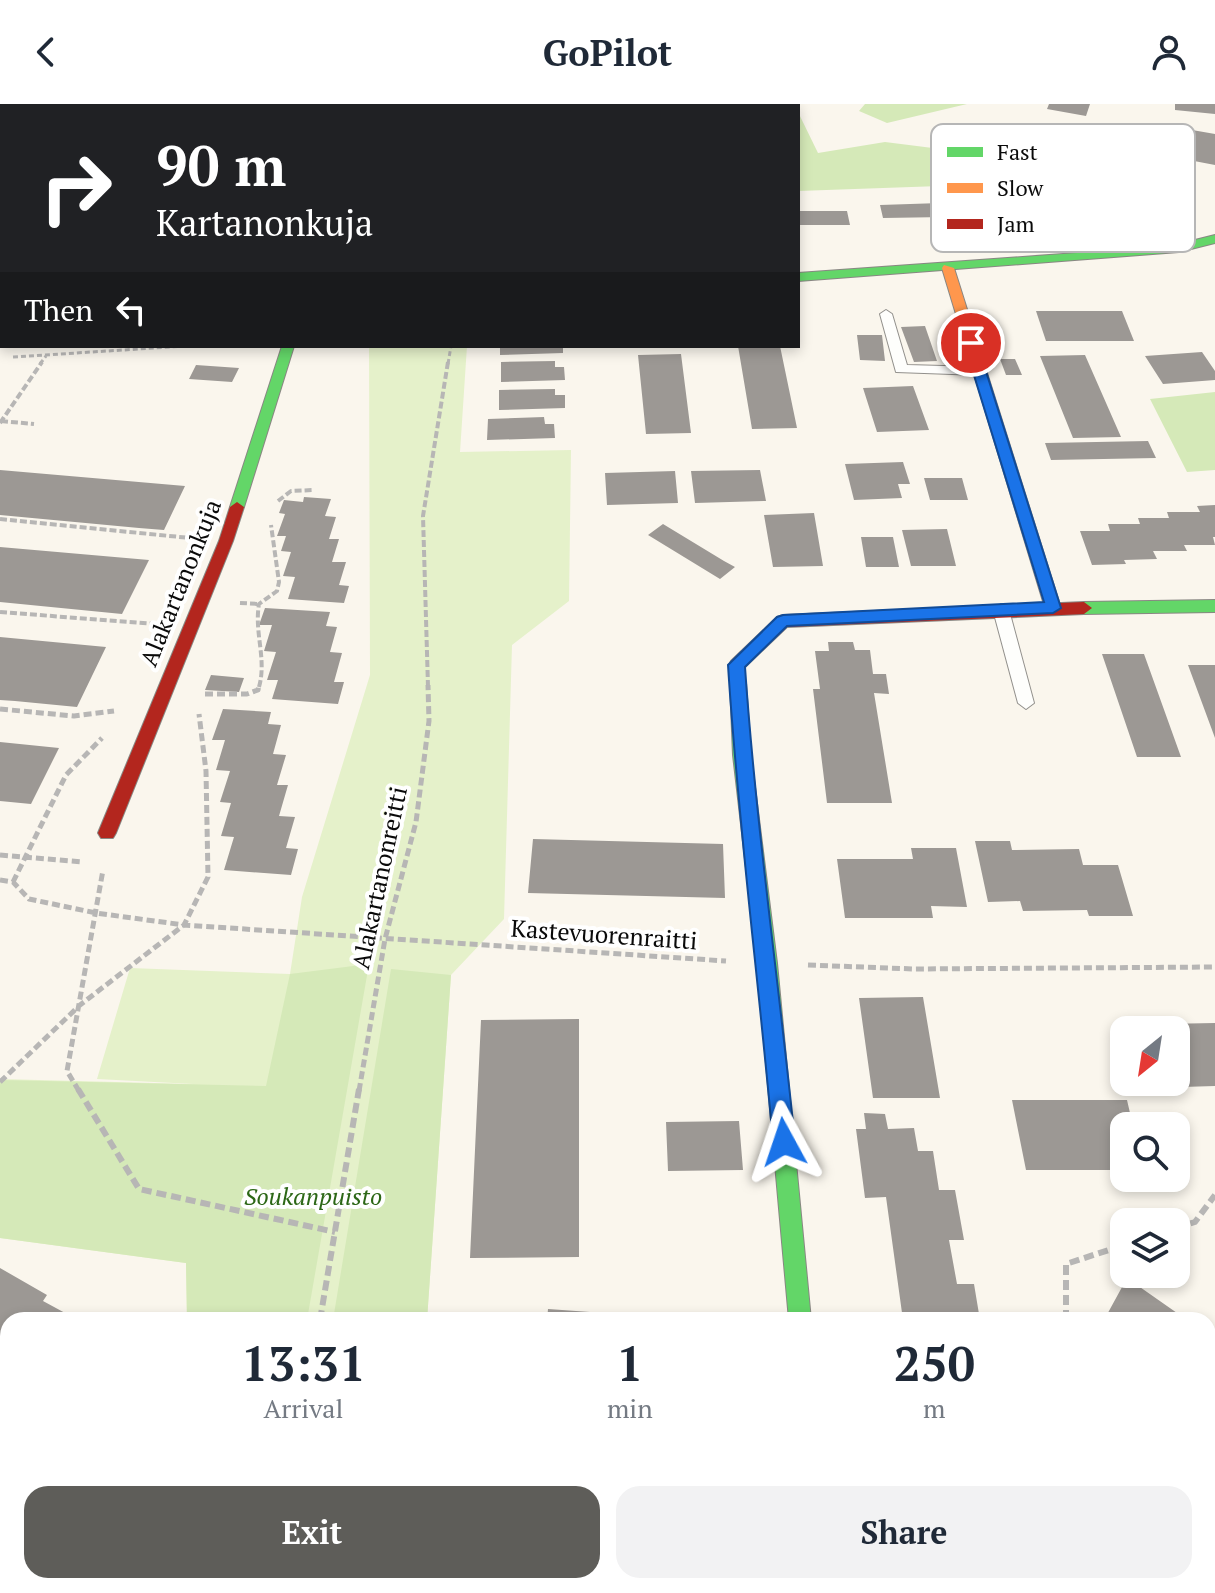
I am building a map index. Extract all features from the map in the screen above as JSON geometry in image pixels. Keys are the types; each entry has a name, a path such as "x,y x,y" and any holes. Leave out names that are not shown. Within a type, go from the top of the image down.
{"street":[{"path":"1195,244 1215,239"},
{"path":"800,277 1133,252"},
{"path":"948,268 1053,608"},
{"name":"Alakartanonkuja","path":"107,833 226,541 287,348"},
{"path":"799,1312 767,963 742,755 737,665 783,621 1053,608 1215,606"}],"lane":[{"path":"886,314 901,369 980,371"},
{"path":"1001,610 1026,703"}],"path":[{"path":"0,358 158,348"},
{"name":"Alakartanonreitti","path":"321,1312 385,939 416,822 429,721 423,516 451,348"},
{"path":"0,422 46,356"},
{"path":"0,412 7,412"},
{"path":"0,422 34,424"},
{"path":"275,506 279,498 291,491 313,490"},
{"path":"164,691 247,694 258,690 264,670 256,621 259,604 277,591 279,582 270,514"},
{"path":"0,519 226,541"},
{"path":"0,612 167,625"},
{"path":"0,1082 80,1005 184,925 208,877 206,771 198,717 205,694"},
{"path":"0,709 74,716 126,709"},
{"path":"0,855 90,863"},
{"path":"13,882 26,858"},
{"path":"97,867 104,871 67,1071 139,1189 335,1232"},
{"name":"Kastevuorenraitti","path":"0,880 13,882 29,899 96,913 184,925 767,963 914,969 1215,967"},
{"path":"1190,1224 1195,1222 1215,1195"},
{"path":"1066,1312 1066,1264 1110,1250"}],"green space":[{"path":"865,104 967,104 887,123 859,111"},
{"path":"800,116 818,153 885,142 931,148 931,186 800,191"},
{"name":"Soukanpuisto","path":"369,348 467,348 460,452 571,450 569,601 512,645 504,919 451,975 428,1312 187,1312 186,1263 0,1238 0,1079 193,1084 97,1079 130,968 290,974 302,897 370,675"},
{"path":"1215,392 1215,470 1187,472 1150,399"},
{"path":"369,964 308,1312 187,1312 186,1263 0,1238 0,1080 266,1086 290,974"},
{"path":"391,969 451,975 428,1312 334,1312"}],"building":[{"path":"1049,104 1090,104 1086,116 1047,109"},
{"path":"1175,104 1215,104 1215,114 1175,110"},
{"path":"1195,130 1215,134 1215,165 1195,161"},
{"path":"931,203 931,217 883,218 880,205"},
{"path":"800,211 847,211 850,225 800,225"},
{"path":"1036,311 1122,311 1134,341 1046,341"},
{"path":"925,326 937,361 914,362 901,327"},
{"path":"857,335 882,335 885,361 860,360"},
{"path":"500,348 563,348 563,353 500,355"},
{"path":"738,348 780,348 797,428 752,429"},
{"path":"1202,352 1215,371 1215,380 1163,384 1145,356"},
{"path":"681,354 691,433 646,434 638,355"},
{"path":"1085,355 1121,437 1073,438 1040,356"},
{"path":"1000,359 1015,359 1022,375 1006,375"},
{"path":"555,361 555,367 564,367 565,380 501,382 501,362"},
{"path":"196,365 239,368 232,382 189,379"},
{"path":"913,386 929,430 877,432 863,388"},
{"path":"555,389 555,395 565,395 565,408 499,410 499,390"},
{"path":"544,417 545,424 554,424 555,438 487,440 488,419"},
{"path":"1148,441 1156,458 1051,460 1045,443"},
{"path":"903,462 910,484 898,484 902,498 854,500 845,464"},
{"path":"0,470 185,486 164,530 139,528 0,515"},
{"path":"760,470 766,501 695,503 691,471"},
{"path":"675,471 678,503 607,505 605,473"},
{"path":"924,478 962,478 968,500 930,500"},
{"path":"304,497 331,499 325,516 336,517 329,539 339,539 332,562 346,562 339,585 349,586 344,603 288,599 295,577 283,576 291,552 281,551 286,536 277,536 285,514 279,513 284,500 303,502"},
{"path":"1215,505 1215,545 1184,545 1187,551 1153,551 1157,559 1092,565 1080,531 1110,531 1108,524 1140,524 1138,518 1169,518 1167,512 1200,512 1197,506"},
{"path":"814,513 823,566 773,567 764,515"},
{"path":"663,524 735,567 720,579 648,535"},
{"path":"947,529 956,566 911,566 902,530"},
{"path":"861,537 893,537 899,567 866,567"},
{"path":"0,547 149,560 122,614 0,602"},
{"path":"265,608 330,612 326,626 337,627 330,652 342,653 334,682 344,682 338,704 272,699 278,680 267,680 276,652 264,651 272,625 259,625"},
{"path":"0,637 106,647 77,707 0,700"},
{"path":"828,642 853,642 855,650 870,650 873,674 886,674 889,694 874,693 892,803 827,803 813,689 820,689 815,651 829,651"},
{"path":"1102,654 1144,654 1181,757 1137,757"},
{"path":"1188,665 1215,665 1215,738"},
{"path":"211,675 244,678 239,692 205,690"},
{"path":"223,709 271,712 268,724 281,725 273,754 286,755 277,785 288,785 279,816 295,817 286,848 298,849 291,875 224,870 234,837 221,836 231,803 220,802 230,771 216,770 225,740 212,740"},
{"path":"0,742 59,748 31,804 0,801"},
{"path":"533,839 723,844 725,898 528,893"},
{"path":"975,841 1010,841 1012,850 1079,849 1083,865 1118,865 1133,916 1089,916 1087,910 1023,911 1020,901 988,902"},
{"path":"911,848 956,848 967,907 931,906 933,918 845,918 837,859 913,859"},
{"path":"923,997 940,1098 873,1098 859,998"},
{"path":"579,1019 579,1257 470,1258 481,1020"},
{"path":"1190,1023 1215,1023 1215,1086 1190,1087"},
{"path":"1012,1100 1127,1100 1130,1112 1110,1112 1110,1170 1026,1170"},
{"path":"864,1113 885,1114 888,1129 914,1128 918,1151 933,1151 939,1190 955,1190 964,1240 949,1240 957,1284 974,1284 979,1312 902,1312 886,1197 865,1198 856,1129 866,1129"},
{"path":"739,1121 743,1170 668,1171 666,1122"},
{"path":"0,1268 47,1295 43,1301 63,1312 0,1312"},
{"path":"1122,1288 1141,1288 1176,1312 1108,1312"},
{"path":"548,1309 590,1312 548,1312"}],"traffic: fast":[{"path":"1195,244 1215,239"},
{"path":"800,277 1137,252"},
{"path":"237,507 287,348"},
{"path":"1084,608 1215,606"},
{"path":"738,683 742,755 767,963 799,1312"}],"traffic: slow":[{"path":"948,268 1053,608"}],"traffic: jam":[{"path":"107,833 237,507"},
{"path":"738,683 737,665 783,621 1084,608"}],"route":[{"path":"784,1142 767,963 742,755 737,665 783,621 1053,608 971,343"}]}
